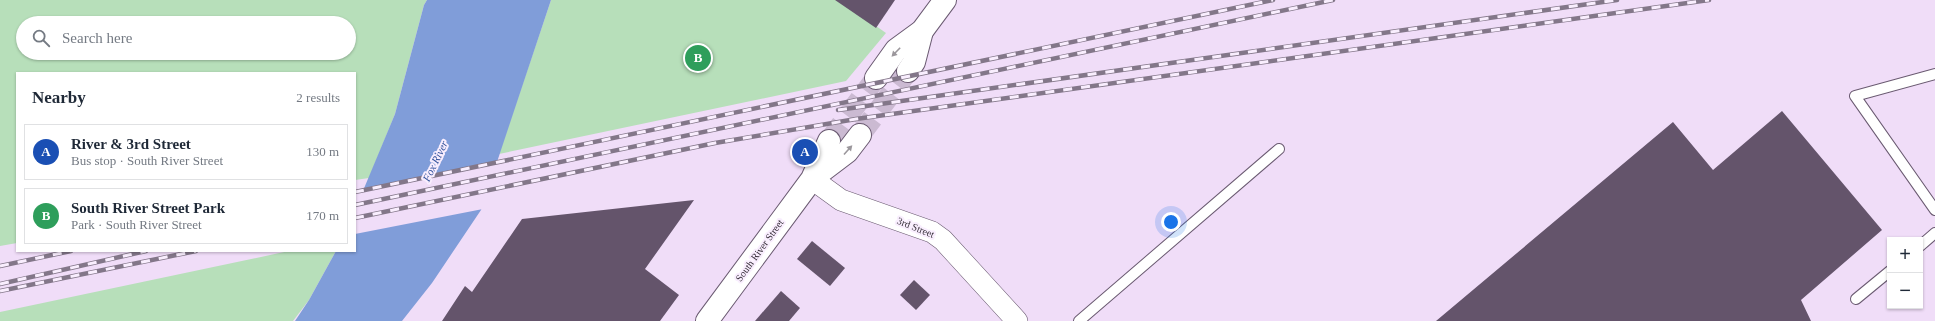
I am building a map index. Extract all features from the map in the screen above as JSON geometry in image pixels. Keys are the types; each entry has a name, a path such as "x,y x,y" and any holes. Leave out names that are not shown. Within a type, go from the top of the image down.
{"street":[{"path":"876,78 896,50 922,31 945,0"},
{"path":"908,71 914,62 922,31"},
{"name":"South River Street","path":"812,179 847,152 860,135"},
{"name":"South River Street","path":"707,321 812,179 829,141"},
{"name":"3rd Street","path":"812,179 841,200 932,232 943,240 1017,321"}],"lane":[{"path":"1935,74 1855,96 1935,210"},
{"path":"1079,321 1279,149"},
{"path":"1923,243 1935,233"},
{"path":"1856,299 1888,273"}],"green space":[{"path":"0,0 427,0 424,5 395,114 369,178 356,180 356,72 16,72 16,243 0,246"},
{"path":"551,0 839,0 886,33 846,81 499,154"},
{"path":"284,252 335,252 309,300 293,321 0,321 0,312"}],"water":[{"name":"Fox River","path":"427,0 551,0 481,210 432,283 402,321 295,321 309,300 335,252 356,252 356,208 395,114 424,5"}],"pier":[{"path":"499,161 483,209 356,234 356,202 361,190"}],"building":[{"path":"835,0 895,0 876,28"},
{"path":"1782,111 1882,230 1801,300 1811,321 1436,321 1673,122 1713,170"},
{"path":"694,200 645,269 679,295 660,321 442,321 465,286 472,292 522,219"},
{"path":"812,241 845,268 830,286 797,259"},
{"path":"914,280 930,295 916,310 900,295"},
{"path":"781,291 800,308 789,321 755,321"}],"tunnel":[{"path":"860,135 908,71"},
{"path":"829,141 876,78"}],"railway":[{"path":"356,192 1273,0"},
{"path":"356,205 1333,0"},
{"path":"838,110 1617,0"},
{"path":"356,218 715,143 856,119 1709,0"},
{"path":"0,266 66,252"},
{"path":"0,284 142,252"},
{"path":"0,291 191,252"}],"place":[{"name":"South River Street Park","path":"698,58"},
{"name":"River & 3rd Street","path":"805,152"}]}
